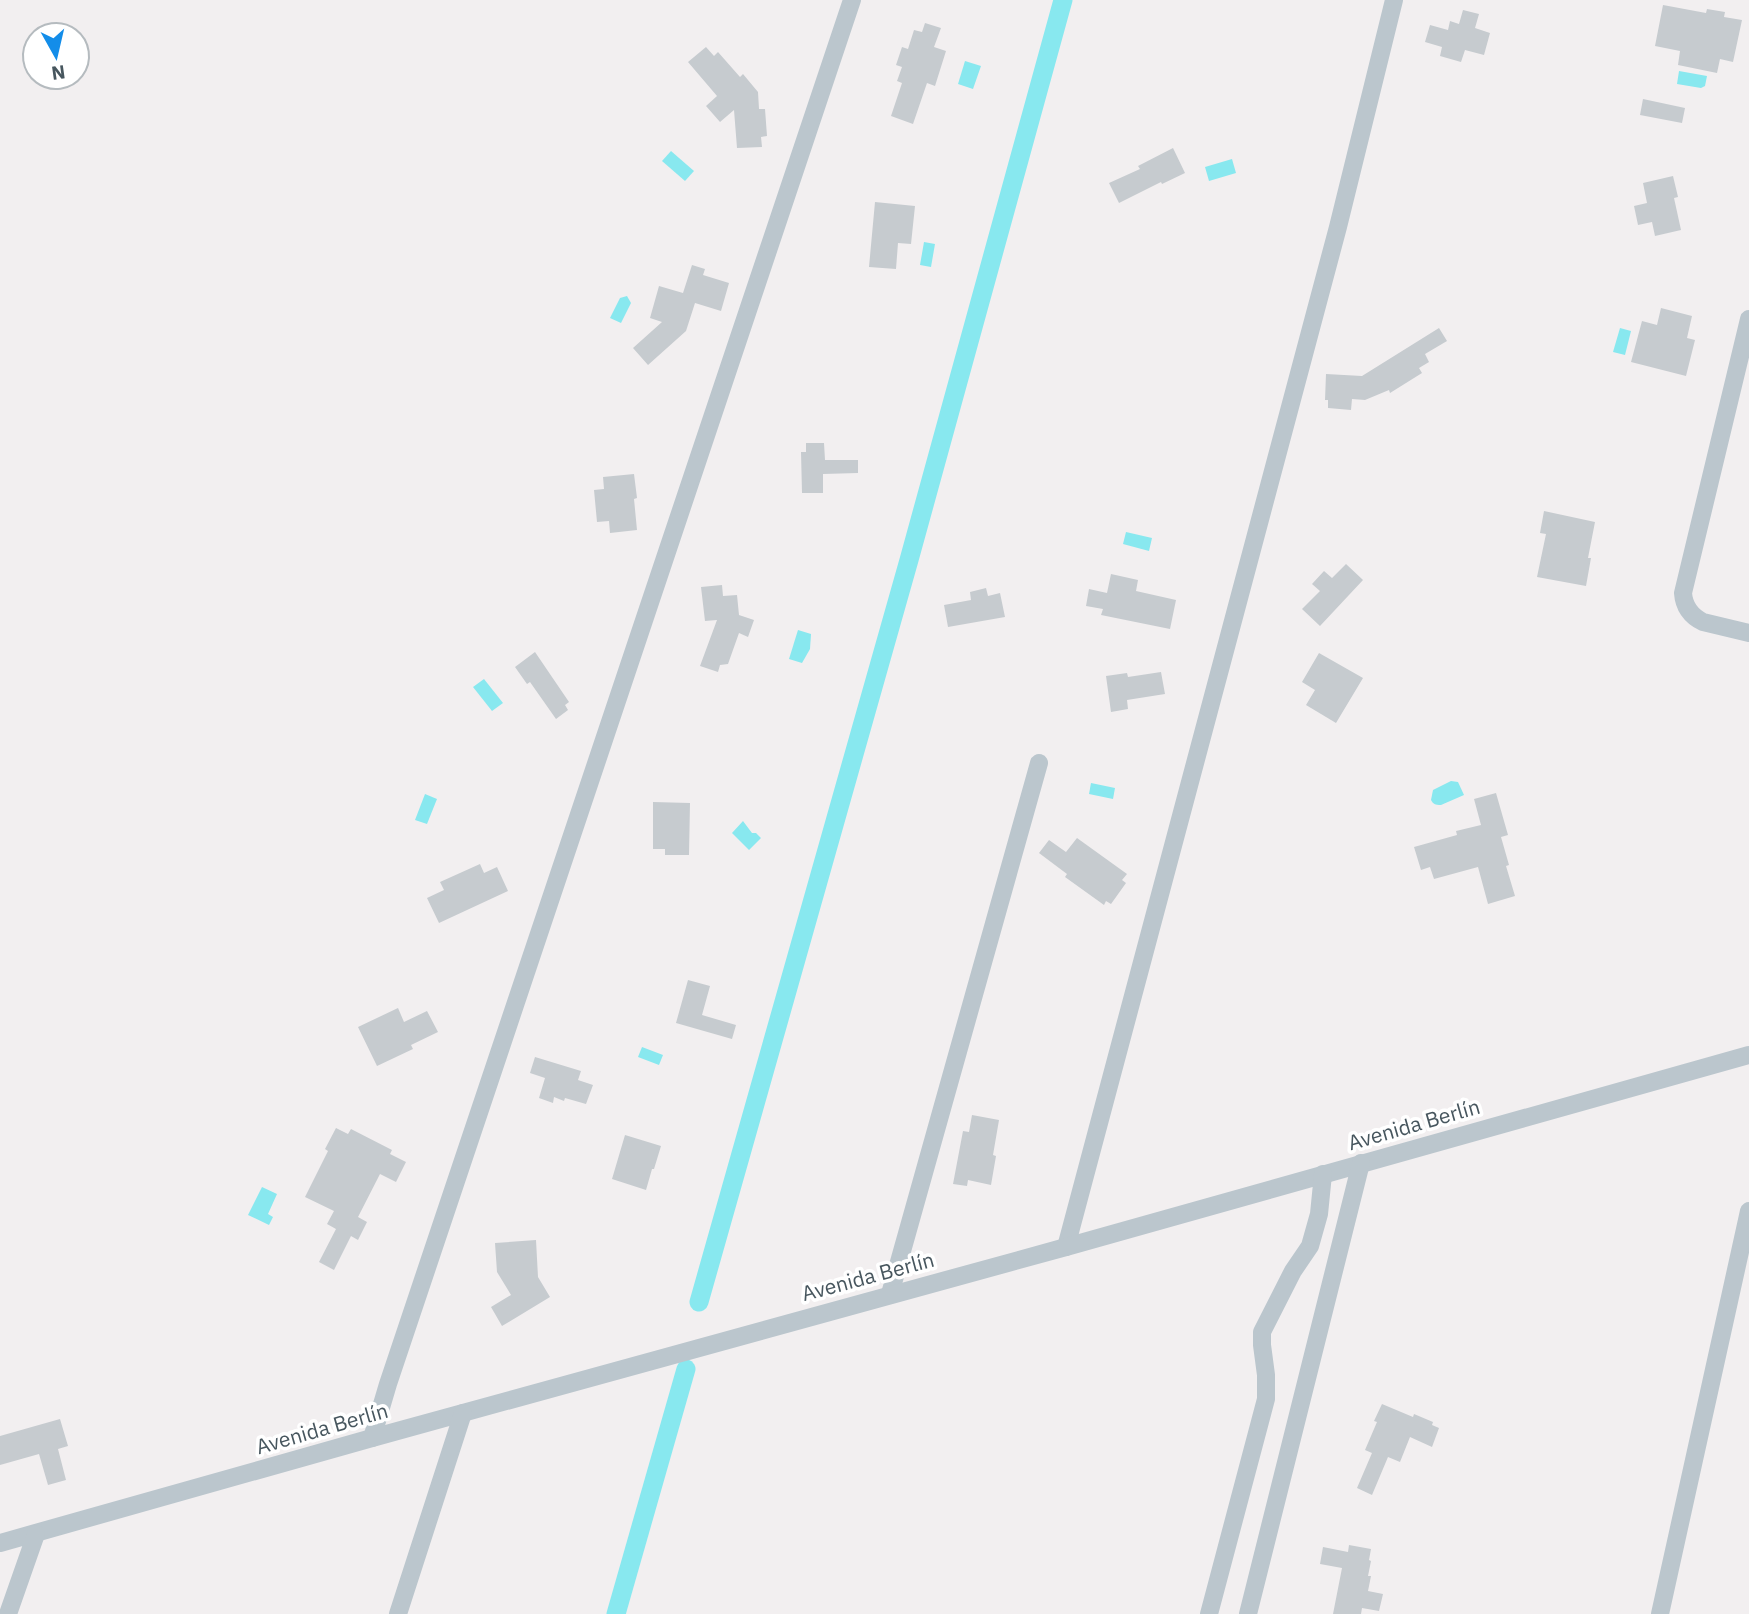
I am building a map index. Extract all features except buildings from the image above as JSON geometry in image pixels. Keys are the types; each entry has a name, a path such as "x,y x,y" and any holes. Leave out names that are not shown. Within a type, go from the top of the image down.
{"street":[{"path":"372,1438 852,0"},
{"path":"1066,1247 1338,227 1394,0"},
{"path":"1749,319 1683,593 1686,607 1696,619 1749,633"},
{"path":"890,1294 1039,763"},
{"name":"Avenida Berlín","path":"0,1543 1749,1055"},
{"path":"1248,1614 1361,1163"},
{"path":"1209,1614 1266,1399 1262,1332 1293,1271 1310,1246 1319,1214 1323,1174"},
{"path":"1660,1614 1749,1211"},
{"path":"398,1614 463,1413"},
{"path":"8,1614 36,1534"}],"water":[{"path":"965,61 981,66 973,89 958,84"},
{"path":"1679,71 1707,76 1705,86 1701,88 1677,84"},
{"path":"671,151 694,171 685,181 662,161"},
{"path":"1232,159 1236,173 1209,181 1205,167"},
{"path":"924,242 935,244 931,267 920,265"},
{"path":"627,296 631,303 621,323 610,318 620,298"},
{"path":"1620,328 1631,331 1625,355 1613,352"},
{"path":"1126,532 1152,538 1149,551 1123,544"},
{"path":"798,630 811,634 810,649 802,663 789,659"},
{"path":"484,679 503,703 492,711 473,687"},
{"path":"1451,781 1458,782 1464,795 1441,805 1433,803 1433,790"},
{"path":"1091,783 1115,788 1113,799 1089,794"},
{"path":"425,794 437,799 427,824 415,820"},
{"path":"743,821 752,833 761,838 749,850 732,833"},
{"path":"642,1047 663,1055 659,1065 638,1057"},
{"path":"262,1187 277,1194 268,1214 273,1217 269,1225 248,1215"}],"waterway":[{"path":"699,1302 909,560 1063,0"},
{"path":"616,1614 686,1369"}]}
